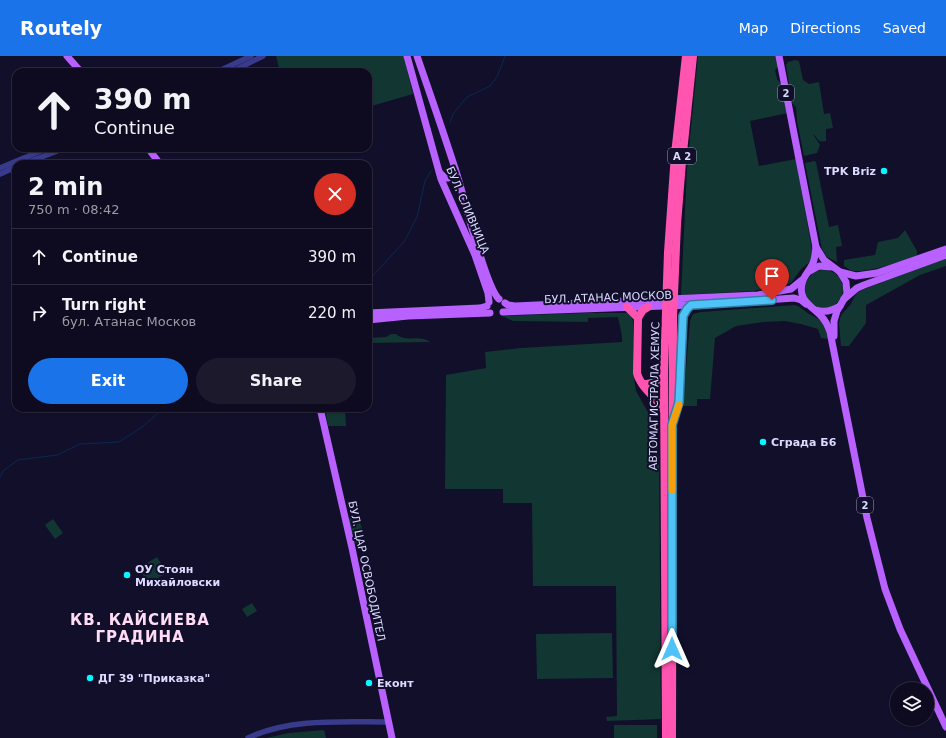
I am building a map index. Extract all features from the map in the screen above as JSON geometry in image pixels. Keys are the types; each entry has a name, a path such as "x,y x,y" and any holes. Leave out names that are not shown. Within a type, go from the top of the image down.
{"highway":[{"name":"АВТОМАГИСТРАЛА ХЕМУС","path":"666,738 663,410 664,372 669,317 675,154 686,56"},
{"name":"АВТОМАГИСТРАЛА ХЕМУС","path":"670,286 693,56"},
{"path":"672,425 679,402 683,316 691,305"},
{"path":"648,307 643,310 638,318 637,373 643,384 656,398 663,410"},
{"path":"627,308 638,318"},
{"name":"АВТОМАГИСТРАЛА ХЕМУС","path":"669,317 672,425 672,738"},
{"path":"643,384 651,384 664,372"}],"main road":[{"path":"67,56 78,68"},
{"name":"БУЛ. СЛИВНИЦА","path":"408,56 438,169 445,189 462,222 475,255 488,293 487,310 490,313"},
{"name":"БУЛ. СЛИВНИЦА","path":"417,56 455,169 493,292 502,301"},
{"name":"2","path":"779,56 816,247 814,262 801,285 801,293 810,307 825,320 834,343 867,518 885,589 900,629 946,727"},
{"path":"438,169 445,178 449,178 454,174 455,169"},
{"path":"445,189 448,184 454,182 462,191"},
{"name":"2","path":"816,247 824,260 840,272 846,282 847,288 844,299 834,321 834,343"},
{"path":"840,272 856,276 877,273 946,249"},
{"path":"844,299 857,288 946,255"},
{"path":"806,275 819,266 832,267"},
{"name":"БУЛ. АТАНАС МОСКОВ","path":"502,301 515,306 758,295 791,289 796,286 806,275"},
{"name":"БУЛ. АТАНАС МОСКОВ","path":"490,313 497,314 504,312 691,305 794,298 801,300 810,307"},
{"path":"372,313 480,308 488,304 502,301 506,307 504,312"},
{"path":"810,307 822,312 829,311 840,306"},
{"path":"372,320 408,316 490,313"},
{"name":"БУЛ. ЦАР ОСВОБОДИТЕЛ","path":"321,412 352,548 392,738"}],"street":[{"path":"226,68 251,56"},
{"path":"239,68 263,56"},
{"path":"19,160 38,152"},
{"path":"34,160 54,152"},
{"path":"0,168 12,163"},
{"path":"0,174 12,169"},
{"path":"248,738 287,726 345,722 388,722"}],"green space":[{"path":"276,56 404,56 413,94 372,106 372,68 279,68"},
{"path":"698,56 777,56 779,66 775,70 777,79 782,85 788,113 750,121 759,166 796,159 813,255 811,261 801,269 791,283 753,291 681,295 687,169"},
{"path":"795,60 799,61 803,80 809,84 819,82 824,114 830,113 833,128 826,129 826,141 819,141 813,134 820,145 817,153 804,156 797,121 796,107 792,103 786,65 788,62"},
{"path":"816,162 829,227 838,225 842,246 836,247 837,262 827,257 822,249 805,163"},
{"path":"905,230 917,251 917,255 892,264 864,271 850,270 844,266 844,260 875,255 878,242 898,238"},
{"path":"946,258 946,266 920,275 866,305 866,323 849,346 841,346 840,318 859,291"},
{"path":"820,270 828,270 838,275 842,282 842,296 838,303 828,308 820,308 810,303 808,300 805,293 805,285 810,275 813,273"},
{"path":"795,305 823,323 828,339 821,338 818,329 785,321 763,322 736,326 715,338 710,399 697,399 697,406 683,406 690,321 693,314 701,312"},
{"path":"627,313 631,316 633,320 634,378 636,391 654,423 659,461 661,719 607,721 606,717 617,716 616,586 533,586 532,503 503,503 503,489 445,489 446,375 486,368 485,352 521,348 622,342 618,317 588,318 588,322 513,321 502,316"},
{"path":"391,334 396,334 404,338 422,339 430,342 372,343 372,338 386,337"},
{"path":"326,412 345,412 346,426 328,426"},
{"path":"348,518 358,519 361,524 363,538 362,543 359,545 354,542"},
{"path":"53,519 63,533 55,539 45,525"},
{"path":"157,557 167,573 148,583 139,568"},
{"path":"252,603 257,611 247,617 242,609"},
{"path":"612,633 613,678 537,679 536,634"},
{"path":"614,725 657,725 657,738 614,738"},
{"path":"324,730 326,738 266,738 289,733"}],"waterway":[{"path":"450,123 453,114 467,97 490,86 498,75 505,56"},
{"path":"372,277 404,242 417,217 425,181 431,171"},
{"path":"0,477 3,471 18,460 57,455 80,444 119,442 142,427 159,412"}],"slow traffic":[{"path":"672,490 672,425 679,405"}],"place":[{"name":"TPK Briz","path":"884,171"},
{"name":"Сграда Б6","path":"763,442"},
{"name":"ОУ Стоян Михайловски","path":"127,575"},
{"name":"ДГ 39 \"Приказка\"","path":"90,678"},
{"name":"Еконт","path":"369,683"}],"district":[{"name":"КВ. КАЙСИЕВА ГРАДИНА","path":"140,628"}],"route":[{"path":"672,649 672,425 679,402 684,312 691,305 772,300"}]}
